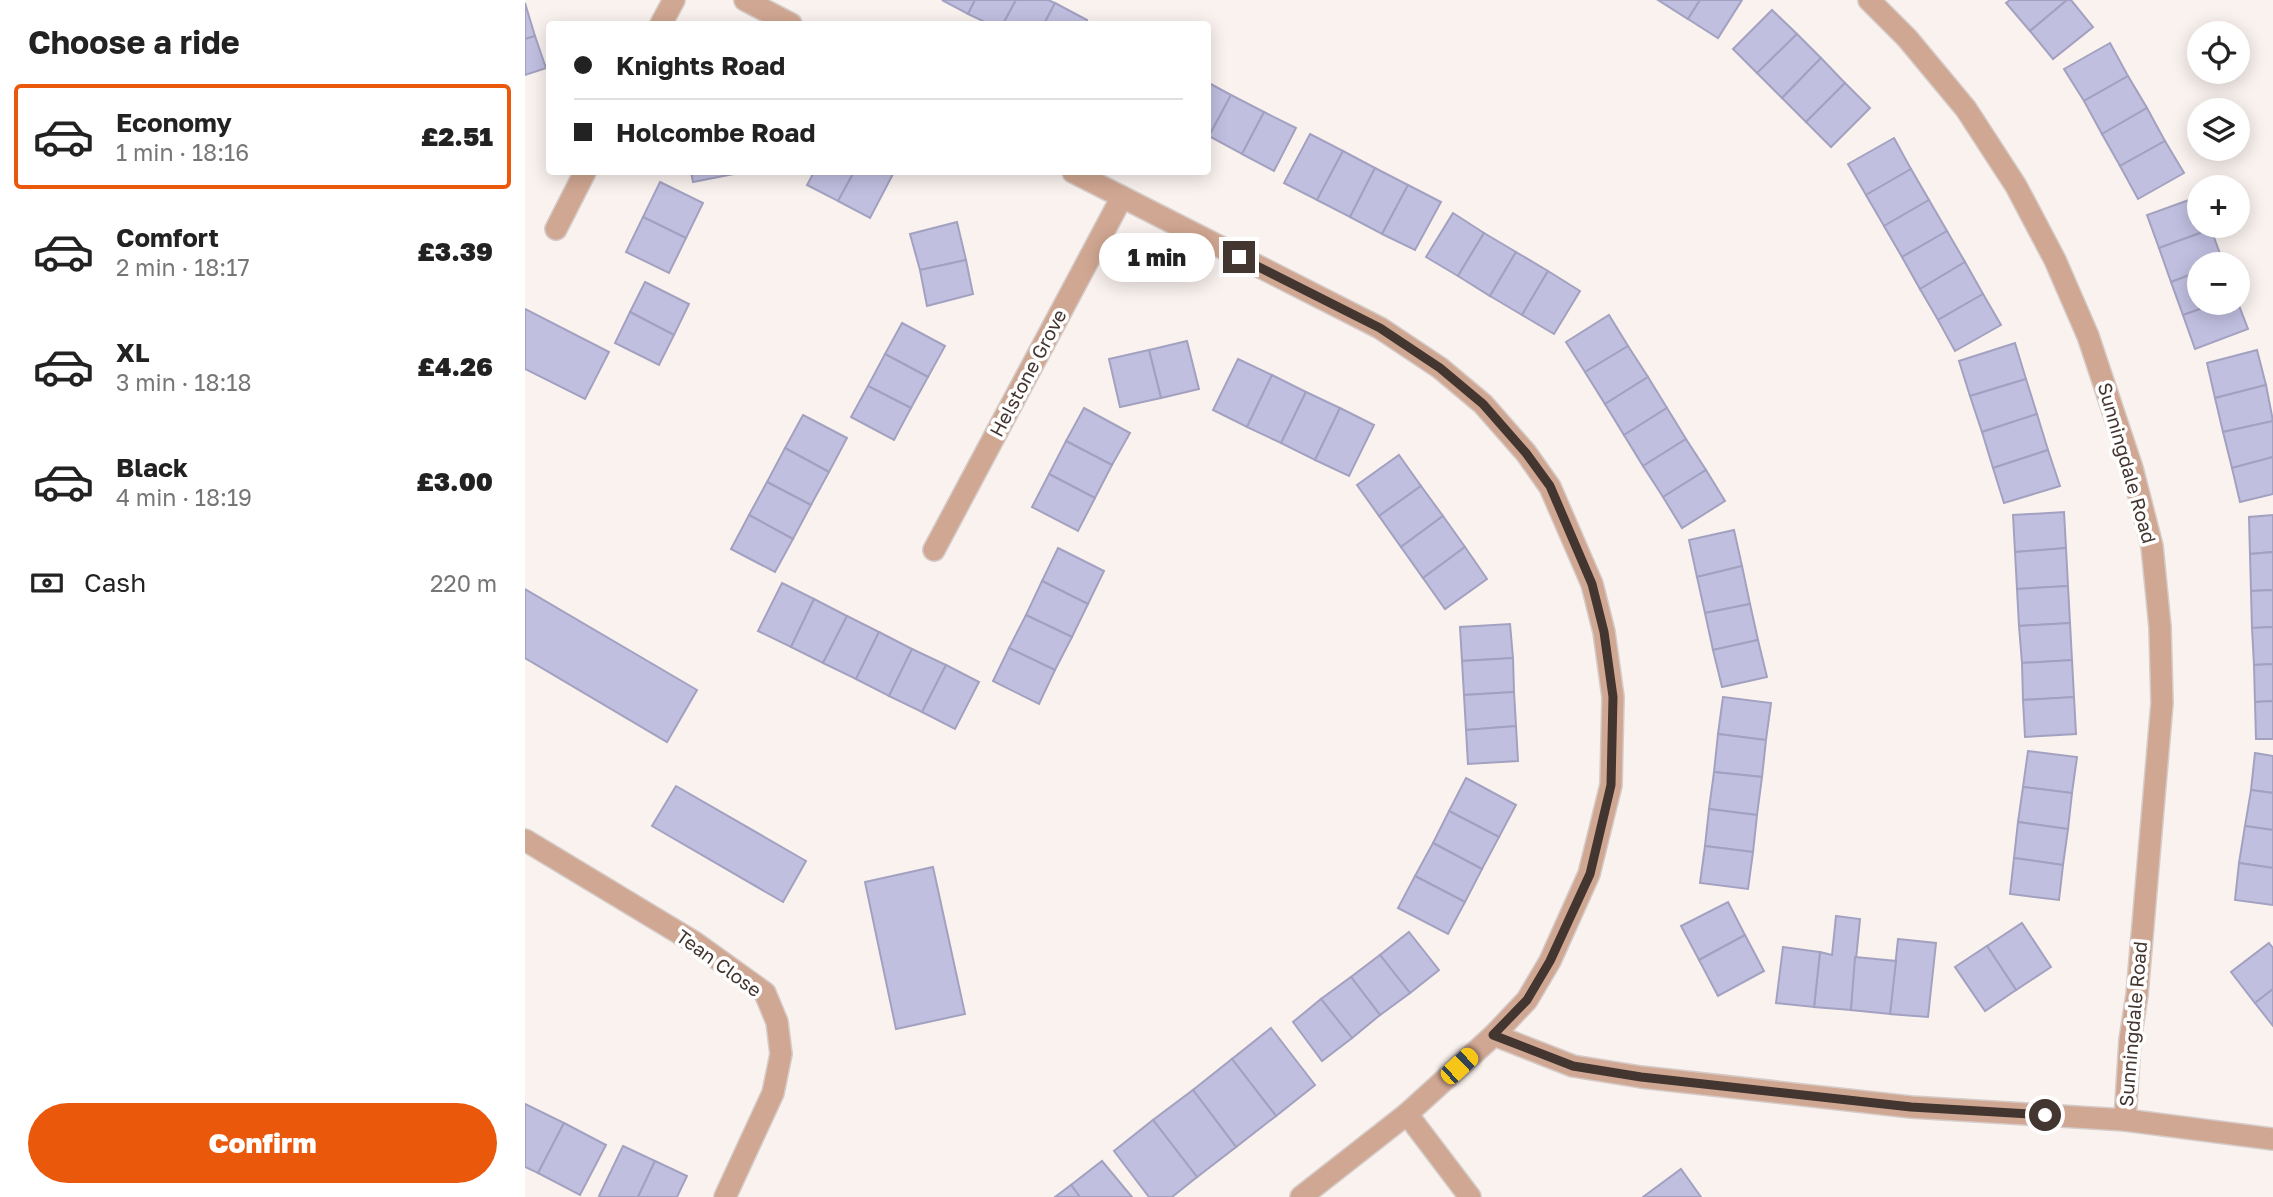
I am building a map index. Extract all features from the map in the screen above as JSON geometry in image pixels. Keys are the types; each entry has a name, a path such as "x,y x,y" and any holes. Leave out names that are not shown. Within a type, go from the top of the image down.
{"street":[{"path":"663,21 674,0"},
{"path":"744,0 785,21"},
{"name":"Sunningdale Road","path":"1869,0 1907,38 1966,109 2016,186 2055,260 2088,336 2132,468 2153,546 2160,627 2162,704 2125,1120"},
{"path":"556,229 583,175"},
{"path":"1079,175 1380,328 1440,368 1483,404 1526,453 1550,486 1592,584 1604,632 1613,697 1611,785 1590,874 1550,961 1527,1000 1493,1035 1407,1115 1301,1197"},
{"name":"Helstone Grove","path":"934,550 1122,197"},
{"name":"Tean Close","path":"525,840 694,942 765,993 777,1022 781,1054 773,1093 725,1197"},
{"path":"1493,1035 1573,1066 1641,1077 1911,1107 2125,1120 2273,1139"},
{"path":"1407,1115 1470,1197"}],"building":[{"path":"942,0 975,0 968,14"},
{"path":"975,0 1016,0 1005,21 983,21 968,14"},
{"path":"1016,0 1048,0 1055,3 1046,21 1005,21"},
{"path":"1658,0 1700,0 1688,19"},
{"path":"1700,0 1742,0 1718,38 1688,19"},
{"path":"2010,0 2067,0 2030,31 2006,3"},
{"path":"2067,0 2071,0 2093,27 2053,59 2030,31"},
{"path":"525,3 535,36 525,39"},
{"path":"1055,3 1087,20 1086,21 1046,21"},
{"path":"1772,10 1797,34 1757,73 1733,49"},
{"path":"1797,34 1821,58 1782,98 1757,73"},
{"path":"535,36 546,68 525,75 525,39"},
{"path":"2110,43 2128,76 2084,101 2064,69"},
{"path":"1821,58 1845,83 1806,122 1782,98"},
{"path":"2128,76 2147,108 2102,134 2084,101"},
{"path":"1845,83 1870,108 1831,147 1806,122"},
{"path":"1211,84 1231,95 1211,132"},
{"path":"1231,95 1264,112 1242,154 1211,137"},
{"path":"2147,108 2165,141 2120,166 2102,134"},
{"path":"1264,112 1296,128 1274,171 1242,154"},
{"path":"1310,134 1343,151 1317,200 1284,183"},
{"path":"1894,138 1911,169 1866,195 1848,164"},
{"path":"2165,141 2184,173 2138,199 2120,166"},
{"path":"1343,151 1375,168 1350,217 1317,200"},
{"path":"1375,168 1408,185 1382,234 1350,217"},
{"path":"1911,169 1929,200 1884,226 1866,195"},
{"path":"692,175 729,175 693,182"},
{"path":"812,175 852,175 838,201 807,185"},
{"path":"852,175 892,175 870,218 838,201"},
{"path":"660,182 703,203 686,238 643,217"},
{"path":"1408,185 1441,202 1415,250 1382,234"},
{"path":"1929,200 1947,231 1902,257 1884,226"},
{"path":"2187,201 2187,238 2159,248 2147,215"},
{"path":"1453,213 1484,233 1458,276 1426,257"},
{"path":"643,217 686,238 669,273 626,252"},
{"path":"957,222 966,260 920,270 910,234"},
{"path":"1947,231 1965,262 1920,289 1902,257"},
{"path":"1484,233 1516,252 1490,296 1458,276"},
{"path":"2187,238 2214,238 2219,252 2187,252 2187,276 2171,282 2159,248"},
{"path":"1516,252 1548,271 1522,315 1490,296"},
{"path":"966,260 973,294 927,306 920,270"},
{"path":"1965,262 1983,294 1938,320 1920,289"},
{"path":"1548,271 1580,291 1554,334 1522,315"},
{"path":"2187,276 2187,314 2183,315 2171,282"},
{"path":"645,282 689,304 674,335 630,312"},
{"path":"1983,294 2001,325 1955,351 1938,320"},
{"path":"525,309 609,352 585,399 525,369"},
{"path":"630,312 674,335 659,365 615,343"},
{"path":"1609,315 1628,346 1585,372 1566,342"},
{"path":"2183,315 2243,315 2248,329 2195,349"},
{"path":"902,323 945,346 928,377 885,354"},
{"path":"1187,341 1199,389 1161,398 1149,350"},
{"path":"2015,343 2026,379 1970,396 1959,361"},
{"path":"1628,346 1648,377 1605,404 1585,372"},
{"path":"1149,350 1161,398 1120,407 1109,359"},
{"path":"2257,350 2266,385 2215,398 2207,363"},
{"path":"885,354 928,377 911,408 868,386"},
{"path":"1238,359 1272,375 1247,427 1213,410"},
{"path":"1272,375 1306,392 1281,443 1247,427"},
{"path":"1648,377 1667,408 1624,435 1605,404"},
{"path":"2026,379 2037,414 1982,432 1970,396"},
{"path":"2266,385 2273,421 2223,432 2215,398"},
{"path":"868,386 911,408 894,440 851,417"},
{"path":"1306,392 1340,408 1315,460 1281,443"},
{"path":"1084,408 1130,433 1112,465 1066,441"},
{"path":"1340,408 1374,425 1349,476 1315,460"},
{"path":"1667,408 1686,439 1643,466 1624,435"},
{"path":"2037,414 2048,450 1993,468 1982,432"},
{"path":"803,415 847,438 829,472 785,448"},
{"path":"2273,421 2273,457 2232,468 2223,432"},
{"path":"1686,439 1706,470 1663,497 1643,466"},
{"path":"1066,441 1112,465 1095,498 1049,474"},
{"path":"785,448 829,472 811,505 767,482"},
{"path":"2048,450 2060,486 2004,503 1993,468"},
{"path":"1399,455 1421,486 1379,516 1357,485"},
{"path":"2273,457 2273,494 2240,502 2232,468"},
{"path":"1706,470 1725,501 1682,528 1663,497"},
{"path":"1049,474 1095,498 1078,531 1032,507"},
{"path":"767,482 811,505 793,539 749,515"},
{"path":"1421,486 1443,516 1401,547 1379,516"},
{"path":"2064,512 2066,548 2015,552 2013,515"},
{"path":"749,515 793,539 775,572 731,549"},
{"path":"2273,515 2273,552 2250,554 2249,517"},
{"path":"1443,516 1465,547 1423,578 1401,547"},
{"path":"1734,530 1742,566 1697,577 1689,540"},
{"path":"1465,547 1487,579 1445,609 1423,578"},
{"path":"1058,548 1104,571 1088,604 1042,581"},
{"path":"2066,548 2068,586 2017,589 2015,552"},
{"path":"2273,552 2273,590 2251,591 2250,554"},
{"path":"1742,566 1750,604 1705,613 1697,577"},
{"path":"1042,581 1088,604 1072,637 1026,615"},
{"path":"782,583 814,599 791,647 758,631"},
{"path":"2068,586 2070,623 2019,626 2017,589"},
{"path":"525,589 697,690 667,742 525,658"},
{"path":"2273,590 2273,627 2252,628 2251,591"},
{"path":"814,599 847,616 823,663 791,647"},
{"path":"1750,604 1758,640 1713,650 1705,613"},
{"path":"1026,615 1072,637 1055,670 1009,648"},
{"path":"847,616 879,632 856,679 823,663"},
{"path":"2070,623 2072,660 2022,663 2019,626"},
{"path":"1510,624 1513,658 1462,661 1460,627"},
{"path":"2273,627 2273,664 2254,665 2252,628"},
{"path":"879,632 912,649 889,696 856,679"},
{"path":"1758,640 1767,677 1722,687 1713,650"},
{"path":"1009,648 1055,670 1039,704 993,681"},
{"path":"912,649 946,665 922,712 889,696"},
{"path":"1513,658 1514,692 1464,695 1462,661"},
{"path":"2072,660 2074,697 2023,700 2022,663"},
{"path":"2273,664 2273,701 2255,702 2254,665"},
{"path":"946,665 979,682 955,729 922,712"},
{"path":"1514,692 1516,726 1466,730 1464,695"},
{"path":"1723,697 1771,703 1766,740 1718,734"},
{"path":"2074,697 2076,734 2025,737 2023,700"},
{"path":"2273,701 2273,739 2256,739 2255,702"},
{"path":"1516,726 1518,761 1468,764 1466,730"},
{"path":"1718,734 1766,740 1762,777 1714,772"},
{"path":"2028,751 2077,757 2072,793 2023,787"},
{"path":"2255,753 2273,756 2273,793 2251,790"},
{"path":"1714,772 1762,777 1757,815 1709,809"},
{"path":"1466,778 1516,805 1499,837 1449,811"},
{"path":"676,786 806,861 783,902 652,826"},
{"path":"2023,787 2072,793 2068,829 2018,822"},
{"path":"2251,790 2273,793 2273,830 2245,826"},
{"path":"1709,809 1757,815 1753,852 1705,846"},
{"path":"1449,811 1499,837 1482,869 1433,843"},
{"path":"2018,822 2068,829 2063,865 2014,858"},
{"path":"2245,826 2273,830 2273,868 2239,863"},
{"path":"1433,843 1482,869 1465,902 1415,876"},
{"path":"1705,846 1753,852 1748,889 1700,883"},
{"path":"2014,858 2063,865 2059,900 2010,894"},
{"path":"2239,863 2273,868 2273,905 2235,900"},
{"path":"933,867 965,1014 896,1029 865,882"},
{"path":"1415,876 1465,902 1448,934 1398,908"},
{"path":"1728,902 1745,935 1699,960 1681,926"},
{"path":"1836,916 1860,919 1851,1010 1814,1007 1820,952 1832,955"},
{"path":"2022,923 2051,967 2016,990 1987,946"},
{"path":"1409,932 1439,970 1410,993 1380,955"},
{"path":"1745,935 1764,971 1718,996 1699,960"},
{"path":"1898,939 1936,943 1928,1017 1890,1014"},
{"path":"2269,943 2273,948 2273,989 2255,1003 2231,972"},
{"path":"1987,946 2016,990 1985,1011 1955,967"},
{"path":"1783,947 1820,952 1814,1007 1776,1003"},
{"path":"1380,955 1410,993 1380,1015 1351,977"},
{"path":"1855,957 1896,961 1890,1014 1851,1010"},
{"path":"1351,977 1380,1015 1352,1038 1321,999"},
{"path":"2273,989 2273,1026 2255,1003"},
{"path":"1321,999 1352,1038 1322,1061 1293,1022"},
{"path":"1271,1028 1315,1085 1276,1116 1232,1059"},
{"path":"1232,1059 1276,1116 1236,1147 1193,1090"},
{"path":"1193,1090 1236,1147 1197,1177 1153,1120"},
{"path":"525,1104 564,1123 538,1173 525,1167"},
{"path":"1153,1120 1197,1177 1172,1197 1149,1197 1114,1151"},
{"path":"564,1123 606,1145 580,1195 538,1173"},
{"path":"623,1146 655,1161 638,1197 599,1196"},
{"path":"655,1161 687,1176 677,1197 638,1197"},
{"path":"1102,1161 1132,1197 1080,1197 1071,1185"},
{"path":"1681,1169 1701,1197 1643,1197"},
{"path":"1071,1185 1080,1197 1055,1197"}],"route":[{"path":"1239,257 1380,328 1440,368 1483,404 1526,453 1550,486 1592,584 1604,632 1613,697 1611,785 1590,874 1550,961 1527,1000 1493,1035 1573,1066 1641,1077 1911,1107 2045,1115"}]}
